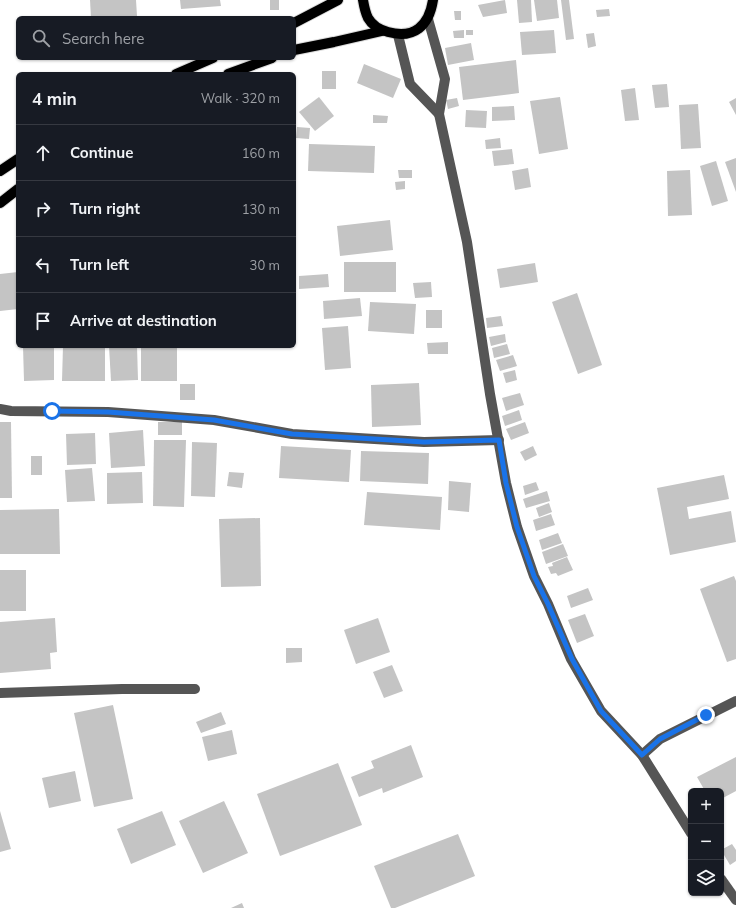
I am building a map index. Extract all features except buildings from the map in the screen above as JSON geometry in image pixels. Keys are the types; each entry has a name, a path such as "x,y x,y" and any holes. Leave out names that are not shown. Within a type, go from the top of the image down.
{"main road":[{"path":"296,22 338,0"},
{"path":"363,0 368,19 382,31 398,35 414,32 428,19 432,10 433,0"},
{"path":"296,50 382,31"},
{"path":"181,72 208,60"},
{"path":"234,72 266,60"},
{"path":"0,171 16,160"},
{"path":"0,203 16,191"}],"street":[{"path":"428,19 445,79 439,114 467,242 490,394 506,483 517,527 534,576 572,659 601,711 642,755 688,828"},
{"path":"398,35 410,84 439,114"},
{"path":"0,409 11,411 108,412 206,420 292,434 424,442 499,440"},
{"path":"0,693 122,689 195,689"},
{"path":"642,755 660,739 736,701"},
{"path":"724,883 736,900"}],"route":[{"path":"52,411 108,412 214,420 292,434 424,442 499,440 506,483 513,513 534,576 572,659 601,711 642,755 660,739 706,715"}]}
